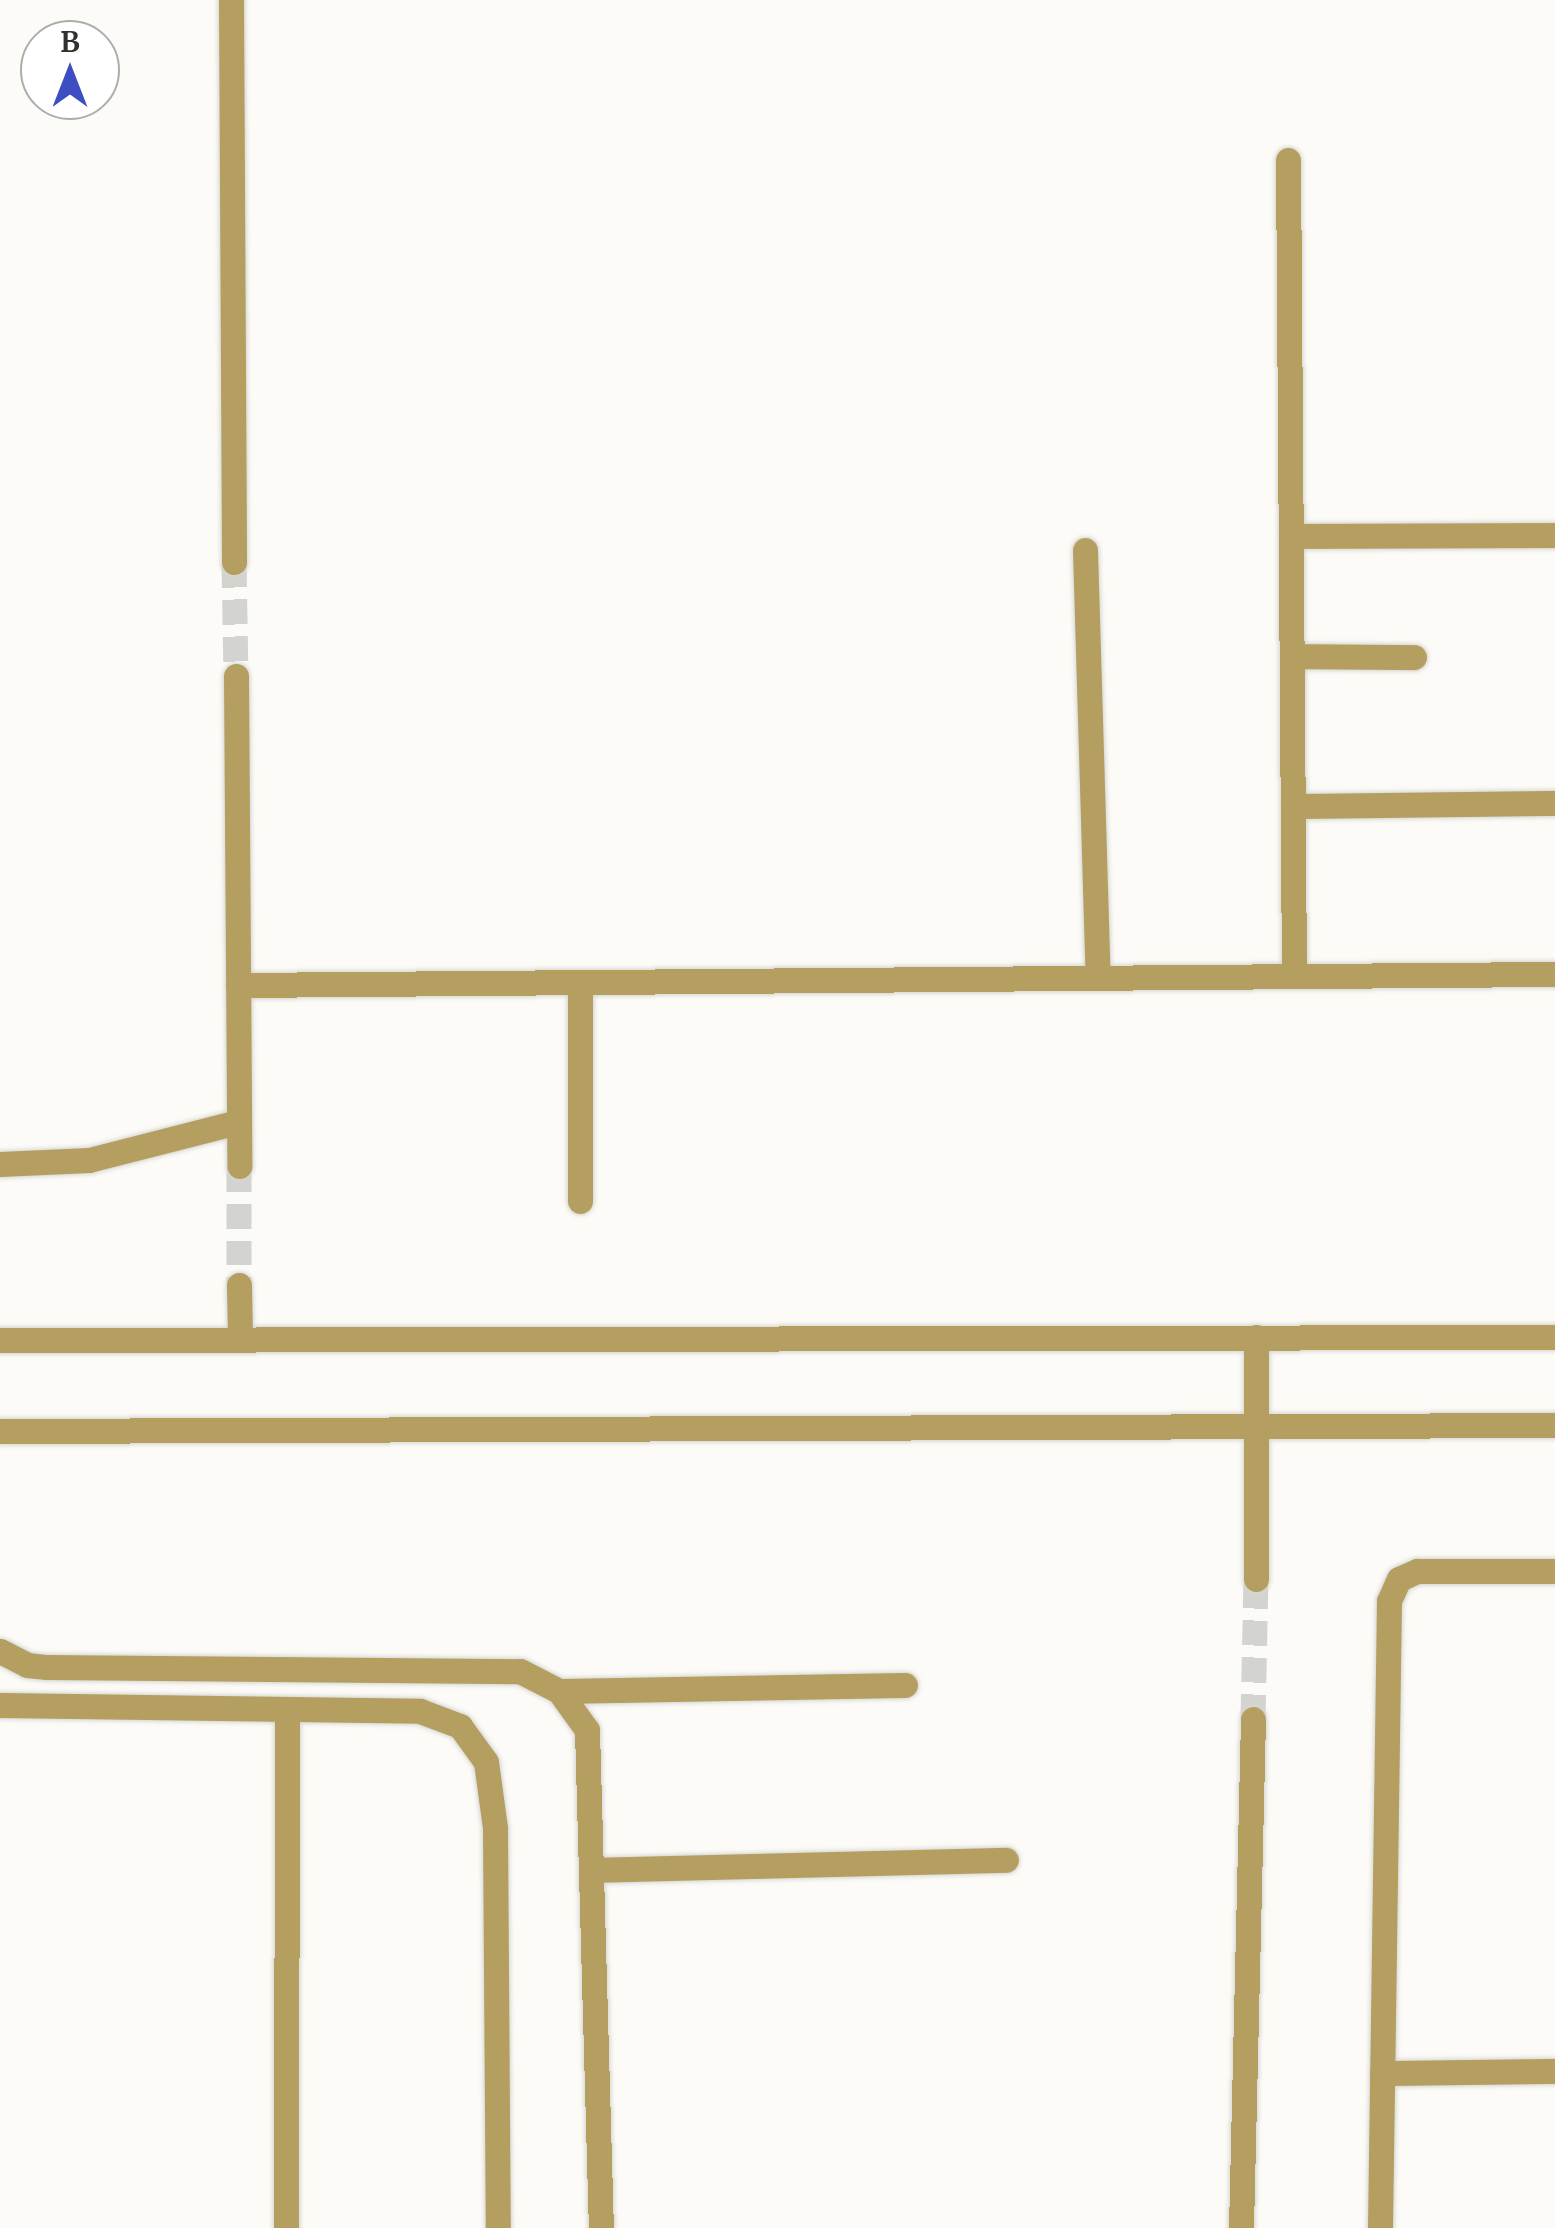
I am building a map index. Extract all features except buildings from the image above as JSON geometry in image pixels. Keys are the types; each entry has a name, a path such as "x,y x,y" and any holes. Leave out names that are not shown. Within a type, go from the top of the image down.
{"street":[{"path":"232,0 234,562"},
{"path":"1288,160 1294,976"},
{"path":"1291,536 1555,535"},
{"path":"1086,550 1098,978"},
{"path":"1292,656 1414,657"},
{"path":"236,676 239,1166"},
{"path":"1293,806 1555,804"},
{"path":"238,985 1555,974"},
{"path":"580,982 580,1201"},
{"path":"0,1164 89,1160 238,1122"},
{"path":"239,1285 240,1339"},
{"path":"0,1340 1555,1337"},
{"path":"1256,1338 1256,1579"},
{"path":"0,1431 1555,1425"},
{"path":"1380,2228 1389,1601 1399,1579 1417,1571 1555,1571"},
{"path":"0,1651 27,1665 47,1668 520,1671 560,1691 906,1685"},
{"path":"560,1691 587,1730 602,2228"},
{"path":"0,1705 420,1711 460,1726 486,1762 495,1828 498,2228"},
{"path":"286,2228 287,1709"},
{"path":"1241,2228 1253,1719"},
{"path":"591,1870 1006,1860"},
{"path":"1382,2072 1555,2071"}],"tunnel":[{"path":"234,562 236,676"},
{"path":"239,1166 239,1285"},
{"path":"1253,1719 1256,1579"}]}
